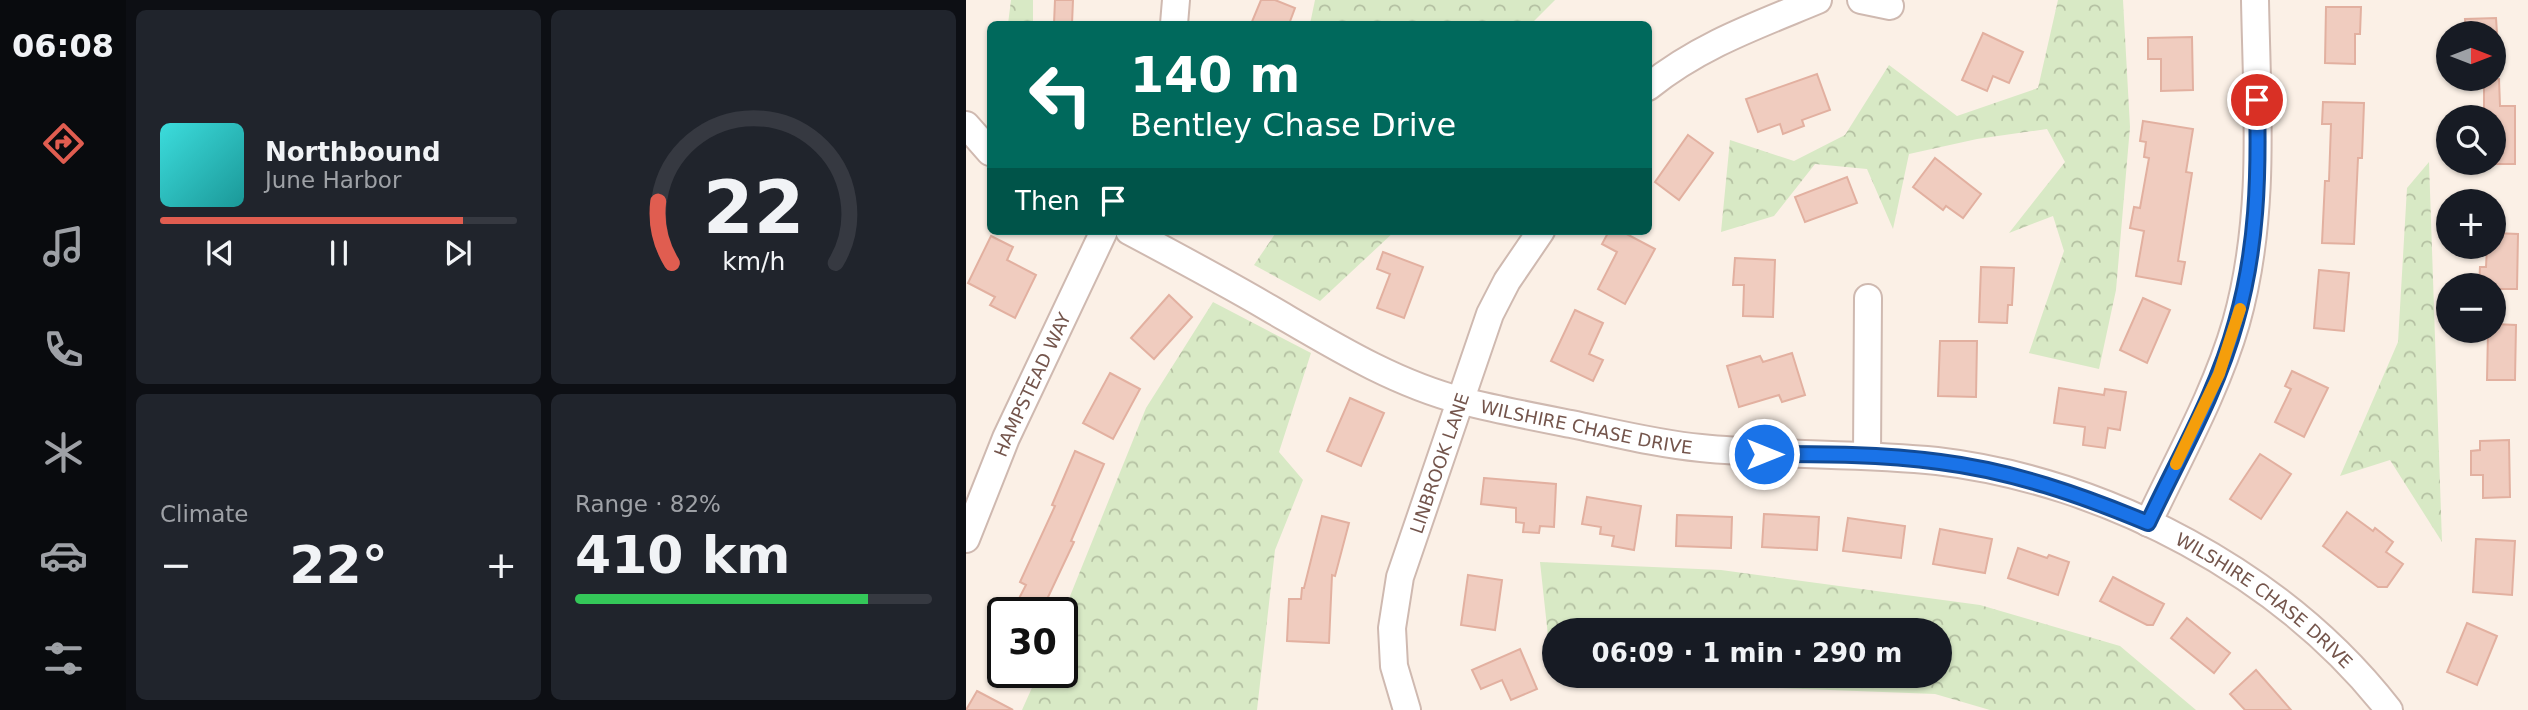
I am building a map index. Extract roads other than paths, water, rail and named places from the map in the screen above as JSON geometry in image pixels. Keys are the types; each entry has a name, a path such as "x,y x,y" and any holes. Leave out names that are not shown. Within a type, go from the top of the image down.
{"street":[{"path":"1174,21 1176,0"},
{"path":"1652,83 1703,49 1818,0"},
{"path":"1861,0 1890,6"},
{"path":"2148,523 2219,374 2236,324 2248,272 2256,224 2259,175 2255,0"},
{"path":"966,125 987,149"},
{"name":"HAMPSTEAD WAY","path":"966,539 1006,438 1102,235"},
{"name":"WILSHIRE CHASE DRIVE","path":"1136,235 1355,358 1407,382 1461,401 1696,448 1764,454 1867,455 1941,462 2016,476 2084,496 2148,523 2234,570 2275,598 2314,630 2389,710"},
{"name":"LINBROOK LANE","path":"1407,710 1394,666 1392,628 1400,577 1490,314 1507,281 1538,235"},
{"path":"1867,455 1868,298"}]}
